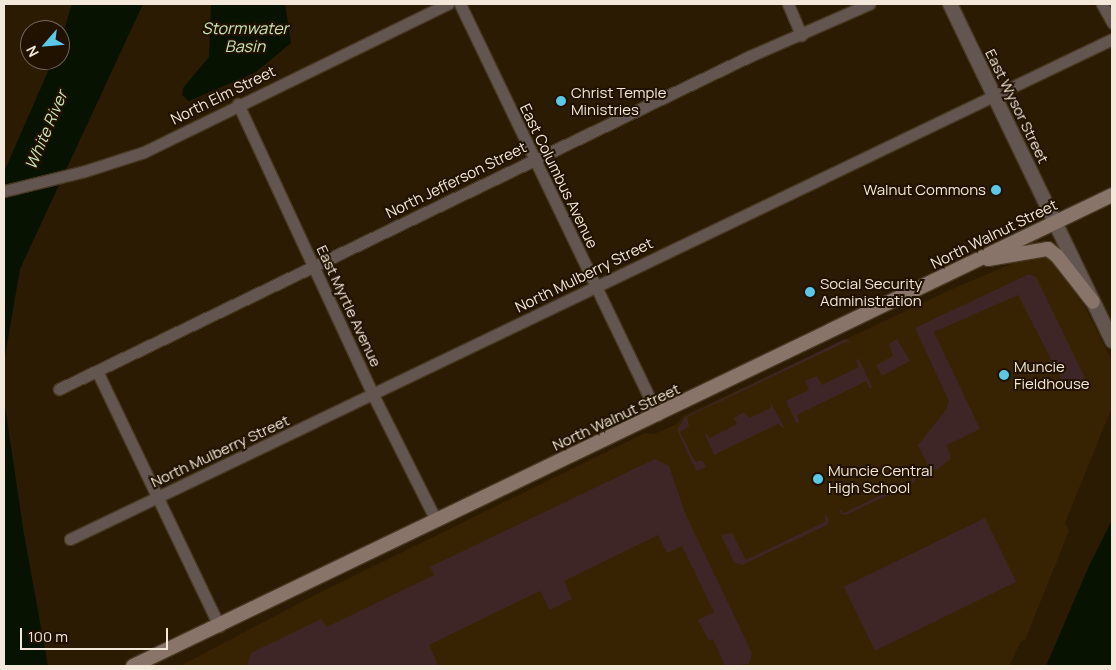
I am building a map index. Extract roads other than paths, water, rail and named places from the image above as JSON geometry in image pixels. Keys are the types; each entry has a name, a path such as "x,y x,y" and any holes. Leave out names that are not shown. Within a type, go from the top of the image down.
{"main road":[{"name":"North Walnut Street","path":"133,666 658,415 1112,194"},
{"path":"975,261 1048,249 1057,256 1093,302"}],"street":[{"name":"North Elm Street","path":"4,191 85,171 144,152 238,104 448,4"},
{"name":"East Columbus Avenue","path":"460,4 658,415"},
{"path":"788,4 801,35"},
{"name":"North Jefferson Street","path":"58,389 534,160 869,4"},
{"name":"East Wysor Street","path":"950,4 964,36 996,94 1054,223 1112,341"},
{"path":"1102,4 1112,22"},
{"name":"North Mulberry Street","path":"70,539 373,395 595,286 950,120 996,94 1112,40"},
{"name":"East Myrtle Avenue","path":"238,104 373,395 436,520"},
{"path":"97,371 219,626"}],"water":[{"name":"White River","path":"72,4 143,4 20,269 4,362 4,172 49,70 70,70 70,20 67,20"},
{"name":"Stormwater Basin","path":"211,4 285,4 291,43 256,72 189,101 182,95 183,88 209,57"},
{"path":"4,400 24,534 48,666 4,666"},
{"path":"1112,520 1112,666 1046,666 1089,566"}],"place":[{"name":"Christ Temple Ministries","path":"561,101"},
{"name":"Walnut Commons","path":"996,190"},
{"name":"Social Security Administration","path":"810,292"},
{"name":"Muncie Fieldhouse","path":"1004,375"},
{"name":"Muncie Central High School","path":"818,479"}]}
